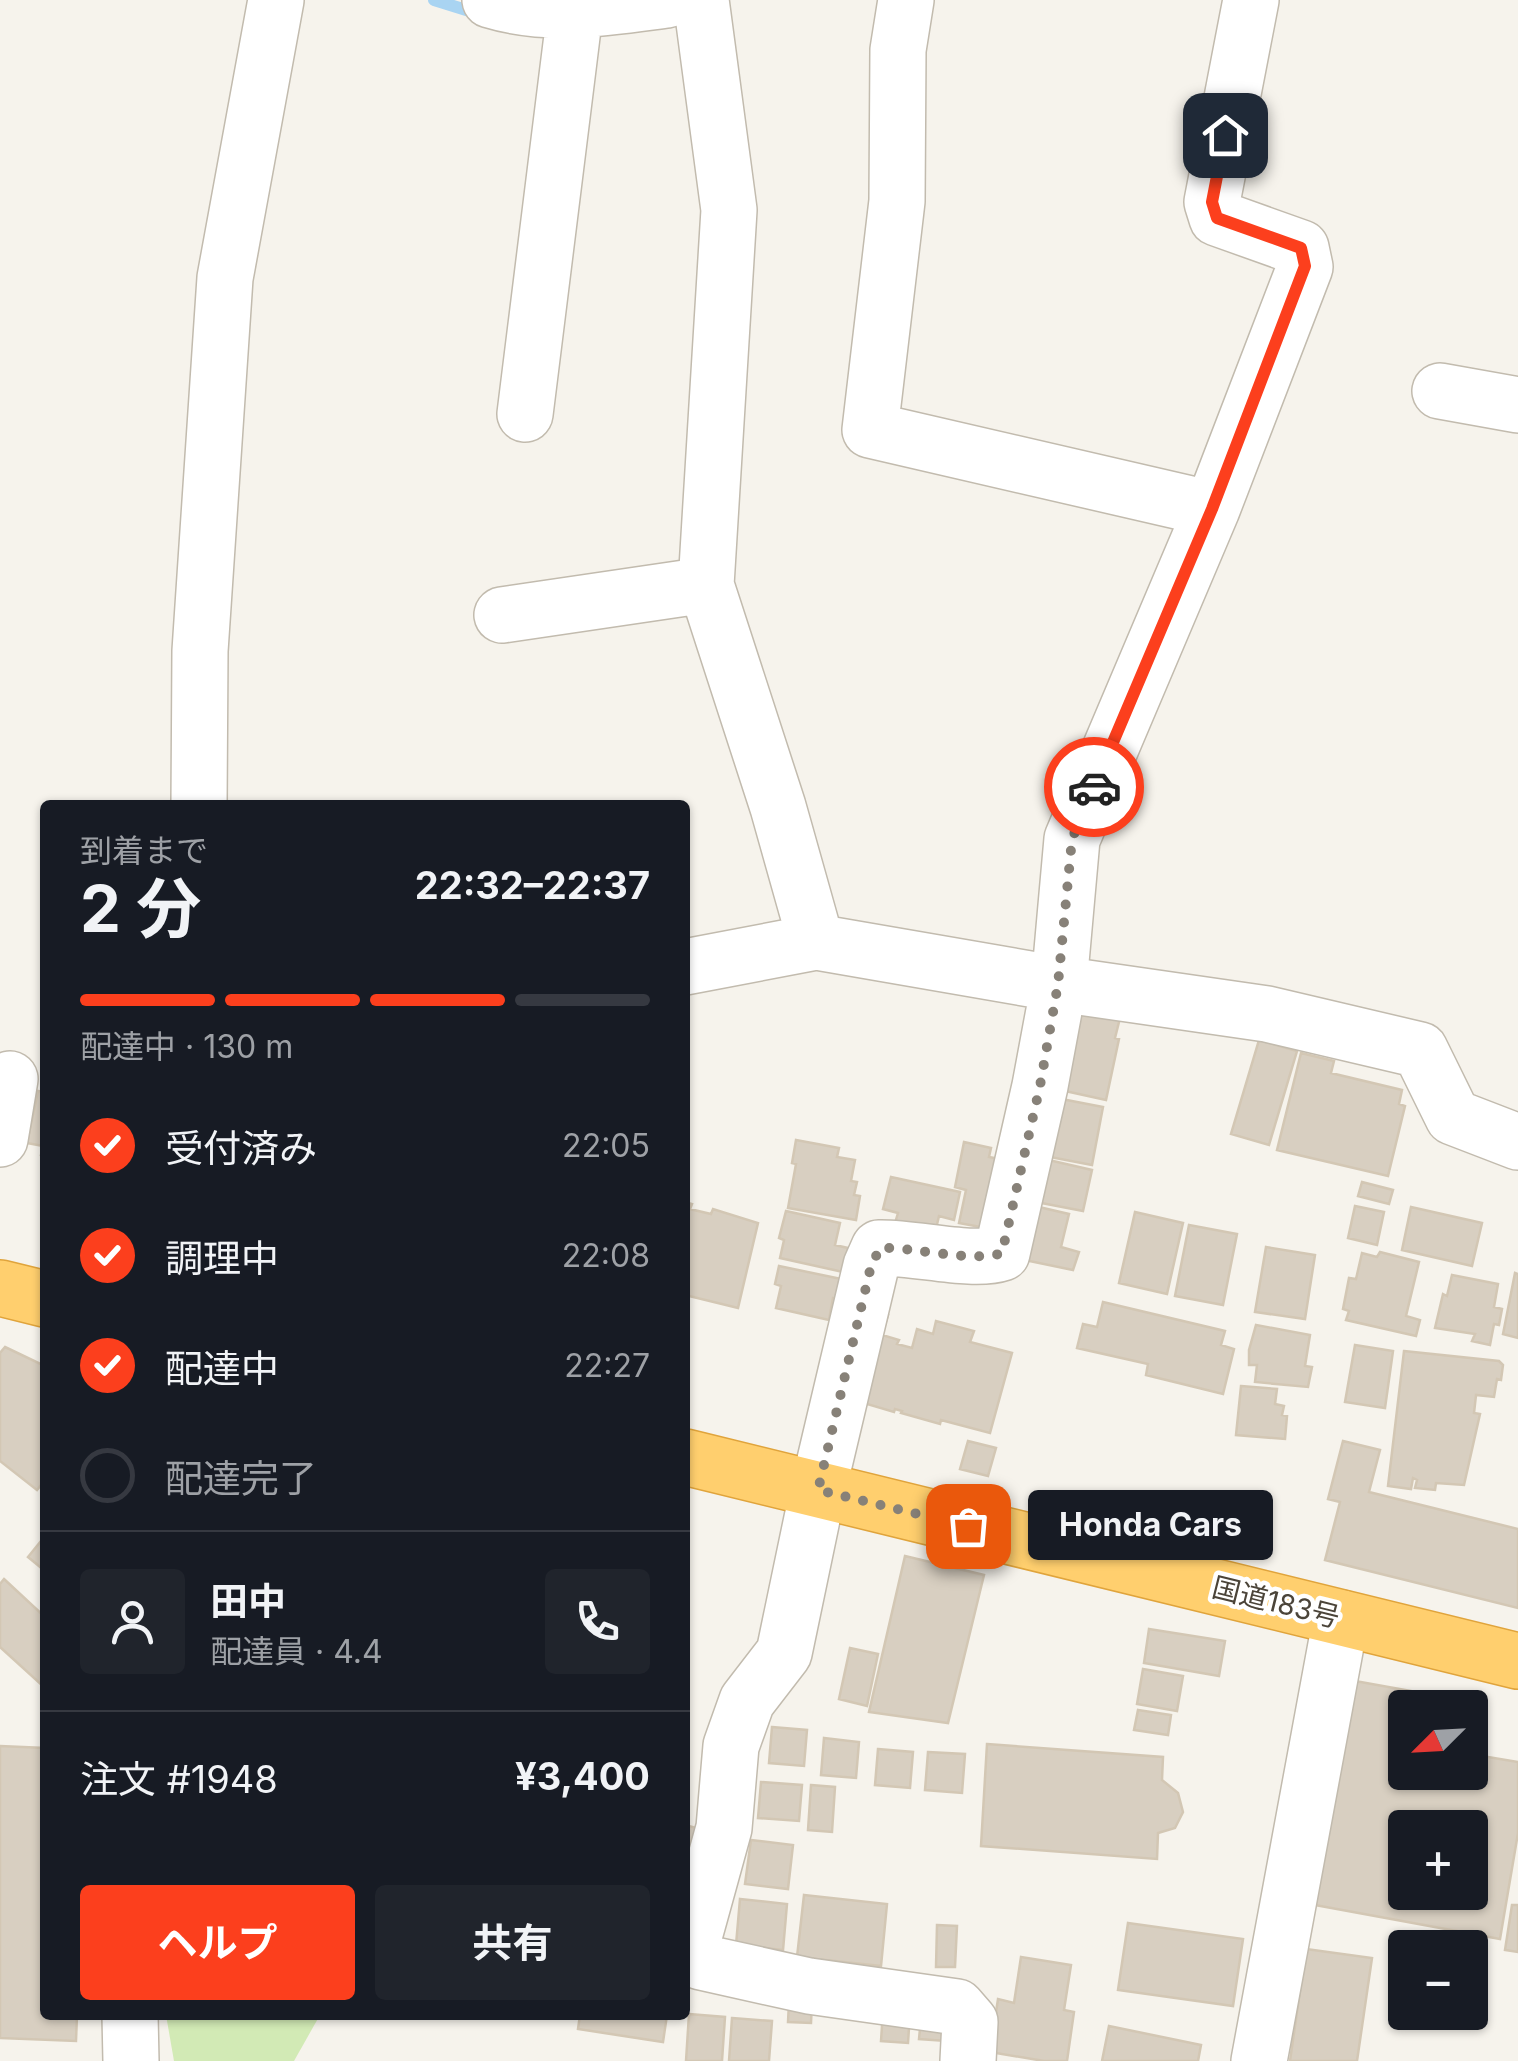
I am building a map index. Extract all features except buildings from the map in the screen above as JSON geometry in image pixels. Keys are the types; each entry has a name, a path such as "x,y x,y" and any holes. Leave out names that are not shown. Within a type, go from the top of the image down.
{"highway":[{"path":"0,1288 40,1298"},
{"name":"国道183号","path":"690,1458 1518,1662"}],"street":[{"path":"199,800 200,650 225,278 276,0"},
{"path":"490,0 518,8 575,12 667,0"},
{"path":"701,0 729,210 706,585 778,806 816,942"},
{"path":"906,0 898,50 898,201 870,430 1212,509"},
{"path":"968,2061 970,2022 957,2007 809,1986 702,1962 692,1954 692,1944 724,1828 731,1746 747,1702 784,1653 871,1266 880,1248 988,1258 1002,1253 1040,1086 1058,984 1072,839 1212,509 1305,266 1301,248 1217,218 1212,202 1252,0"},
{"path":"526,414 575,12"},
{"path":"1440,391 1518,405"},
{"path":"502,614 706,585"},
{"path":"690,966 816,942 1058,984 1268,1014 1420,1050 1452,1118 1518,1142"},
{"path":"0,1139 18,1075"},
{"path":"1259,2061 1341,1618"},
{"path":"130,2020 131,2061"}],"green space":[{"path":"167,2020 317,2020 294,2061 174,2061"}],"waterway":[{"path":"434,0 479,14"}],"way so far":[{"path":"968,1526 818,1490 871,1266 880,1248 988,1258 1002,1253 1040,1086 1058,984 1072,839 1094,787"}],"place":[{"name":"Honda Cars","path":"968,1526"}],"route":[{"path":"1094,787 1212,509 1305,266 1301,248 1217,218 1212,202 1225,135"}]}
